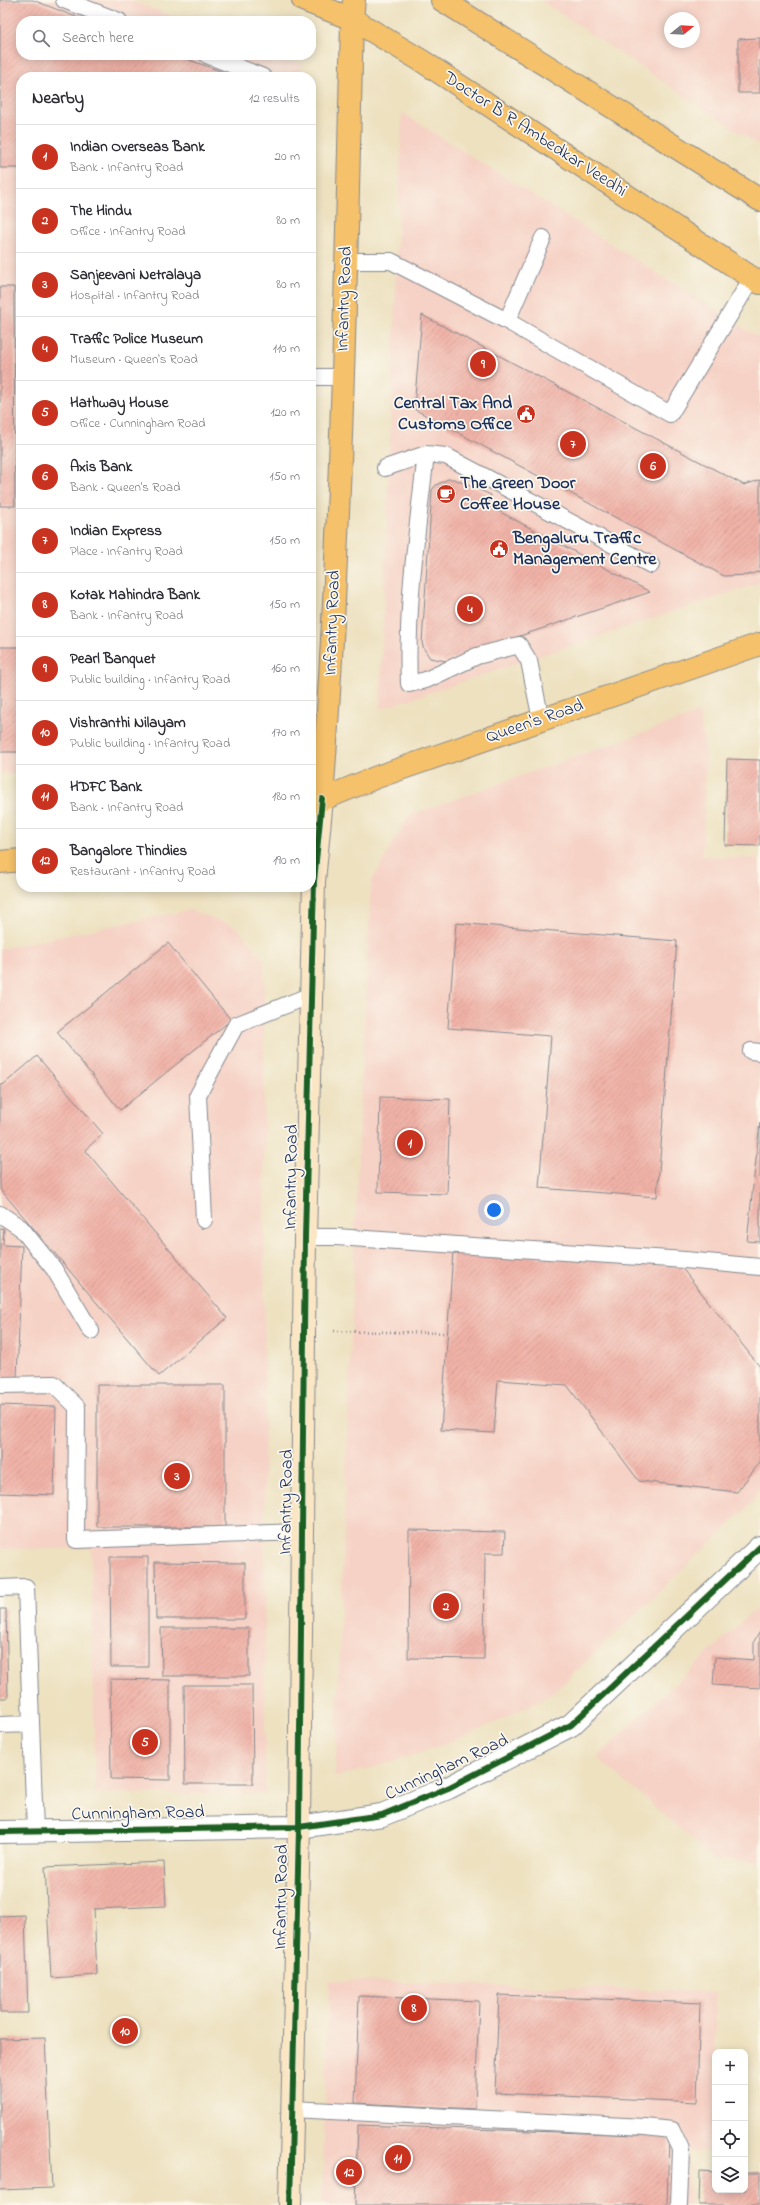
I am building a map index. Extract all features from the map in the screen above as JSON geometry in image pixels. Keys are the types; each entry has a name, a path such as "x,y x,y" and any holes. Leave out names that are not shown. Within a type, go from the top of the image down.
{"main road":[{"name":"Doctor B R Ambedkar Veedhi","path":"304,0 353,9 422,61 756,280"},
{"path":"442,0 760,200"},
{"name":"Infantry Road","path":"316,801 331,683 343,377 353,9"},
{"name":"Queen's Road","path":"316,801 541,720 760,644"},
{"path":"0,862 16,860"}],"street":[{"name":"Infantry Road","path":"290,2205 299,1827 305,1237 314,892"},
{"name":"Cunningham Road","path":"0,1832 299,1827 382,1815 448,1788 570,1725 760,1547"}],"lane":[{"path":"64,0 86,4 109,16"},
{"path":"219,60 250,72"},
{"path":"507,321 543,238"},
{"path":"346,261 391,261 507,321 670,414 756,280"},
{"path":"316,377 343,377"},
{"path":"385,468 426,454 446,456 652,565"},
{"path":"426,454 411,580 407,638 409,684 426,680 476,656 519,645 529,661 541,720"},
{"path":"204,1220 198,1095 236,1024 311,995"},
{"path":"0,1214 21,1228 54,1269 91,1331"},
{"path":"305,1237 344,1237 685,1260 760,1267"},
{"path":"0,1385 54,1384 77,1407 76,1540 301,1532"},
{"path":"0,1588 26,1587 36,1831"},
{"path":"0,1725 31,1724"},
{"path":"292,2109 645,2127 672,2130 681,2149 679,2205"}],"path":[{"path":"333,1331 448,1333"}],"shaded area":[{"path":"0,0 128,0 171,16 16,16 16,60 291,60 302,64 301,72 16,72 16,774 0,773"},
{"path":"540,0 760,0 760,146"},
{"path":"402,113 760,338 760,583 380,709"},
{"path":"699,713 706,756 702,856 760,859 760,1489 748,1507 553,1693 499,1721 442,1745 389,1763 335,1777 355,1226 371,883 408,816"},
{"path":"189,910 237,927 264,960 265,1794 95,1793 91,1548 0,1549 0,949"},
{"path":"760,1605 760,1861 716,1860 597,1757"},
{"path":"329,1980 716,1992 716,2049 712,2049 712,2151 689,2151 689,2205 322,2205"}],"building":[{"path":"0,0 33,0 73,16 16,16 16,60 190,60 222,72 16,72 16,168 0,168"},
{"path":"760,38 760,93 738,93 738,39"},
{"path":"0,287 14,287 15,506 0,506"},
{"path":"422,315 744,485 760,480 760,571 748,575 724,576 414,409"},
{"name":"Bengaluru Traffic Management Centre","path":"448,479 454,479 491,495 489,506 650,592 446,661 430,658 422,643 432,490 436,485"},
{"path":"0,647 16,647 16,752 0,752"},
{"path":"727,759 760,760 760,846 725,845"},
{"path":"456,923 677,941 657,1197 539,1188 551,1036 448,1028"},
{"path":"168,943 231,1020 120,1110 57,1032"},
{"path":"37,1056 103,1134 85,1150 227,1318 159,1376 0,1189 0,1084 3,1085"},
{"path":"380,1097 450,1099 447,1194 378,1192"},
{"path":"760,1122 760,1242 747,1241"},
{"path":"0,1228 4,1229 3,1245 22,1246 17,1379 0,1378"},
{"path":"453,1251 681,1267 760,1367 760,1462 737,1492 639,1481 567,1385 498,1380 494,1433 441,1430"},
{"path":"97,1385 225,1385 225,1527 97,1527"},
{"path":"0,1405 56,1407 54,1495 0,1493"},
{"path":"409,1530 505,1532 504,1553 485,1553 484,1659 408,1658"},
{"path":"110,1557 148,1557 148,1667 111,1667"},
{"path":"155,1562 245,1563 245,1619 156,1619"},
{"path":"0,1609 6,1609 8,1698 0,1698"},
{"path":"161,1628 249,1628 249,1676 162,1676"},
{"path":"760,1632 760,1688 713,1685 715,1657 754,1660 754,1641"},
{"path":"110,1679 170,1680 170,1780 111,1779"},
{"path":"184,1685 252,1685 253,1784 185,1784"},
{"path":"164,1862 166,1906 94,1909 97,1975 51,1978 45,1867"},
{"path":"25,1915 28,2013 0,2013 0,1916"},
{"path":"499,1995 700,2003 697,2102 495,2093"},
{"path":"359,1996 479,2001 475,2109 355,2103"},
{"path":"45,2038 52,2188 0,2190 0,2039"},
{"path":"358,2125 669,2136 667,2205 355,2205"},
{"path":"700,2171 712,2172 712,2193 748,2193 748,2173 760,2173 760,2205 699,2205"}],"cycle path":[{"path":"316,860 322,799"},
{"path":"290,2205 299,1827 305,1237 314,892"},
{"path":"0,1832 299,1827 382,1815 448,1788 571,1725 760,1547"}],"place":[{"name":"Pearl Banquet","path":"483,364"},
{"name":"Central Tax And Customs Office","path":"526,414"},
{"name":"Indian Express","path":"573,444"},
{"name":"Axis Bank","path":"653,466"},
{"name":"The Green Door Coffee House","path":"446,494"},
{"name":"Bengaluru Traffic Management Centre","path":"499,549"},
{"name":"Traffic Police Museum","path":"470,609"},
{"name":"Indian Overseas Bank","path":"410,1143"},
{"name":"Sanjeevani Netralaya","path":"177,1476"},
{"name":"The Hindu","path":"446,1606"},
{"name":"Hathway House","path":"145,1742"},
{"name":"Kotak Mahindra Bank","path":"414,2008"},
{"name":"Vishranthi Nilayam","path":"125,2031"},
{"name":"HDFC Bank","path":"398,2158"},
{"name":"Bangalore Thindies","path":"349,2172"}]}
